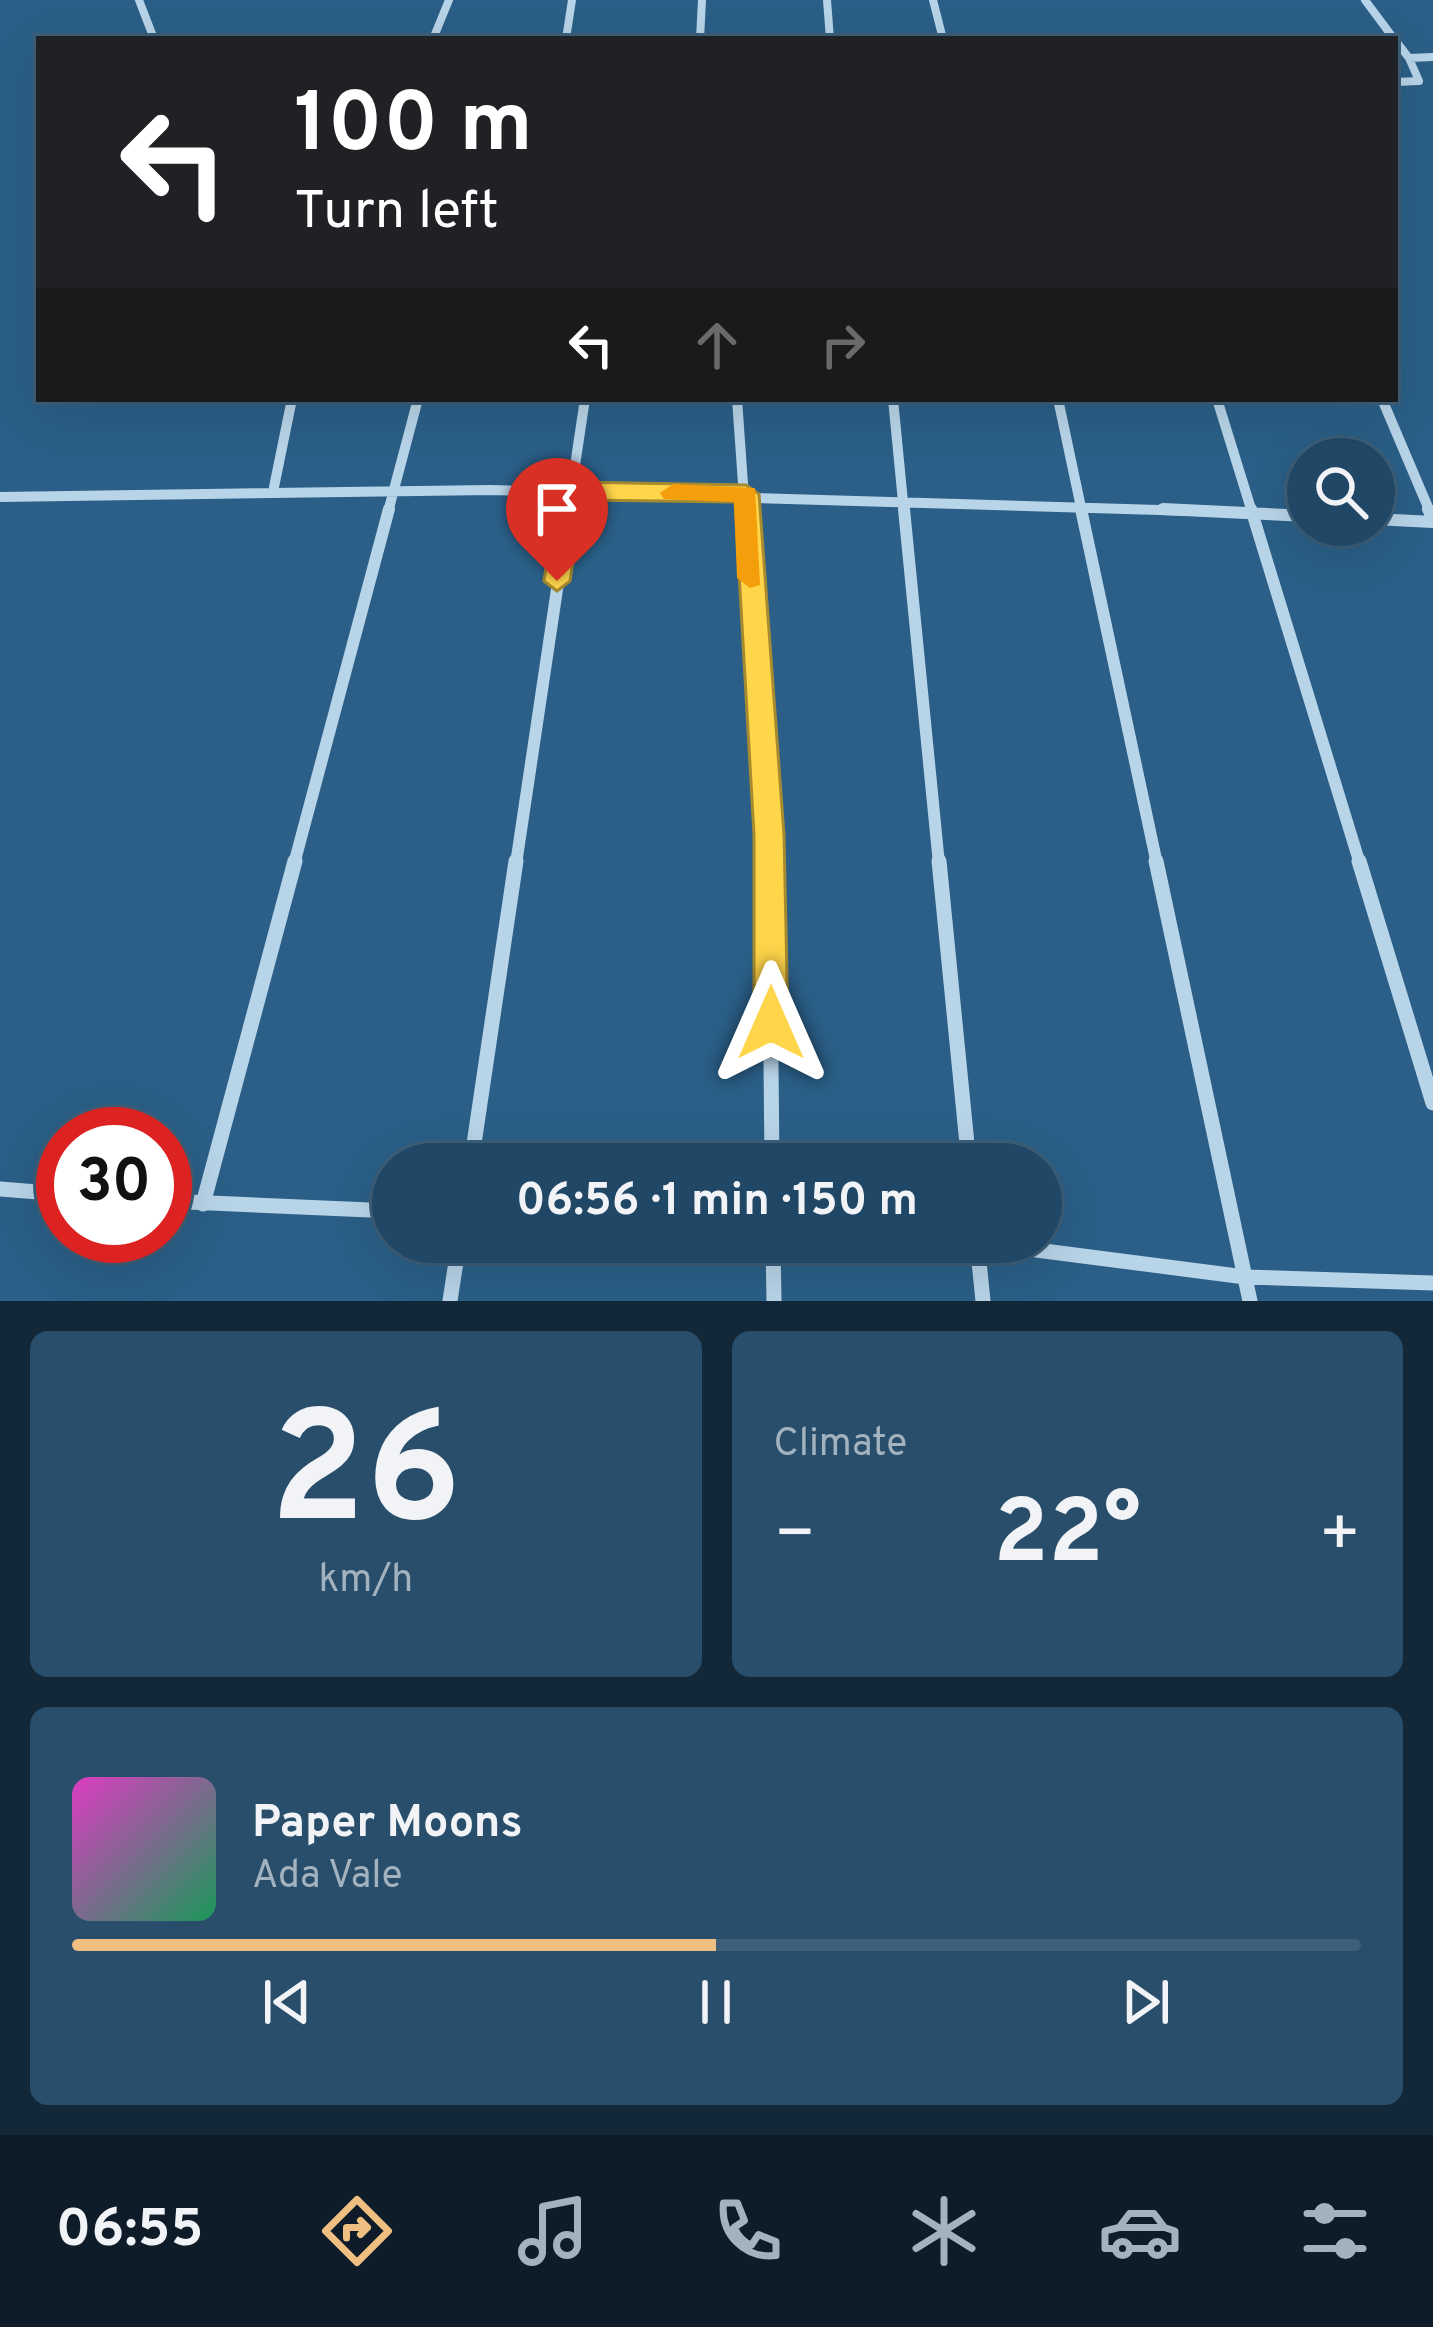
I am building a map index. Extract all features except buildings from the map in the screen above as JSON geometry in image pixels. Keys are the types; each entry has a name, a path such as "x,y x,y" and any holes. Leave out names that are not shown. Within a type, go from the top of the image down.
{"street":[{"path":"139,0 153,36"},
{"path":"434,36 449,0"},
{"path":"566,36 572,0"},
{"path":"700,36 702,0"},
{"path":"827,0 830,36"},
{"path":"933,0 942,36"},
{"path":"1365,0 1393,36"},
{"path":"1398,43 1419,81 1398,82"},
{"path":"1408,58 1433,57"},
{"path":"274,487 291,402"},
{"path":"203,1204 388,494 403,464 417,402"},
{"path":"474,1143 585,402"},
{"path":"737,402 769,835 772,1143"},
{"path":"892,402 966,1143"},
{"path":"1059,402 1250,1301"},
{"path":"1218,402 1433,1103"},
{"path":"1383,402 1433,521 1395,520"},
{"path":"0,497 274,487 388,494 571,491 899,496 1287,515"},
{"path":"0,1189 36,1192"},
{"path":"192,1203 372,1209"},
{"path":"1062,1253 1245,1277 1433,1283"},
{"path":"451,1301 456,1263"},
{"path":"773,1263 774,1301"},
{"path":"978,1263 983,1301"}],"slow traffic":[{"path":"673,493 746,494 750,578"}],"route":[{"path":"557,581 571,491 746,494 769,835 771,1023"}]}
